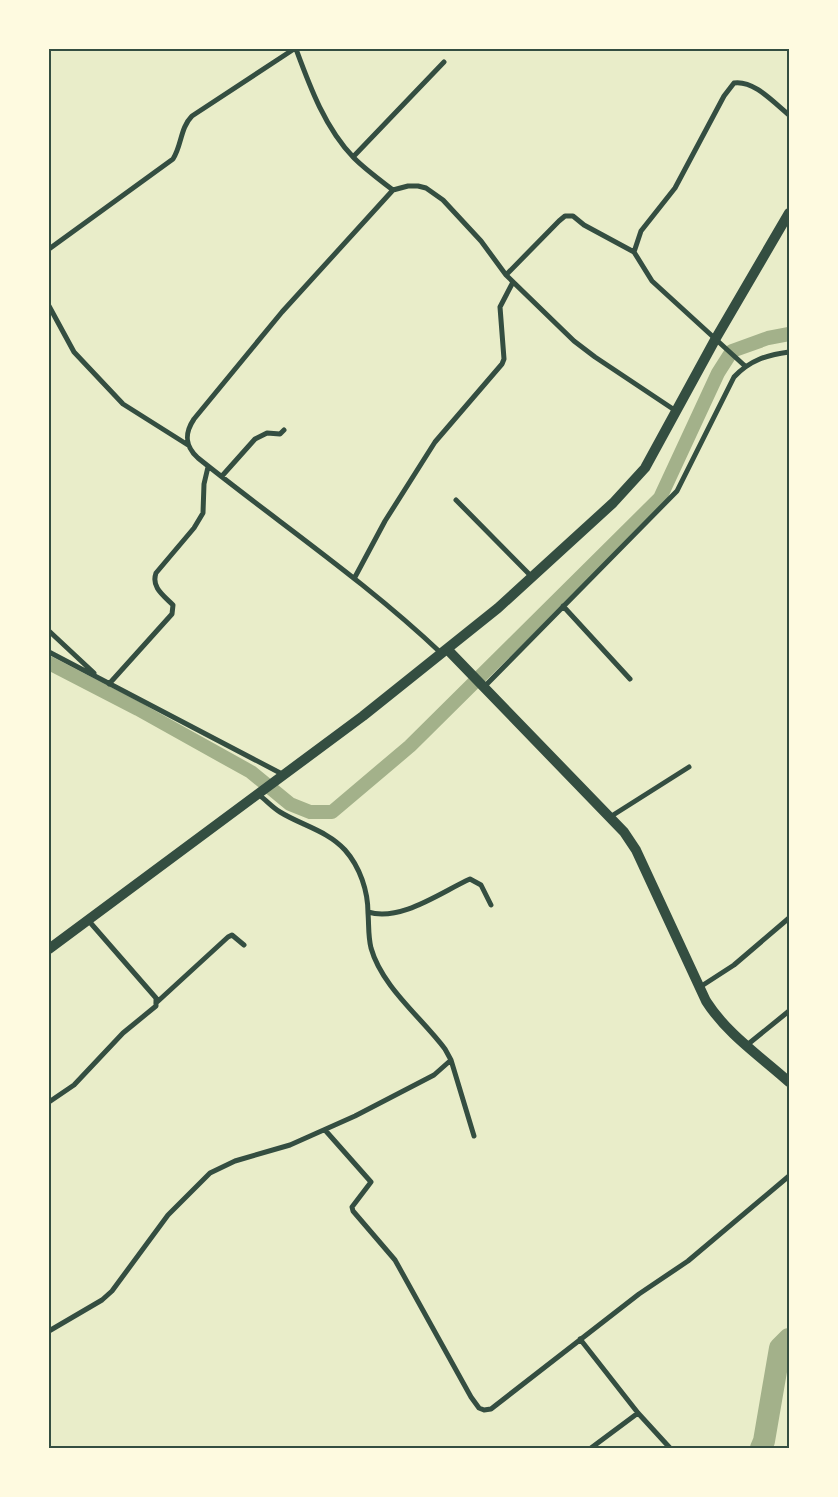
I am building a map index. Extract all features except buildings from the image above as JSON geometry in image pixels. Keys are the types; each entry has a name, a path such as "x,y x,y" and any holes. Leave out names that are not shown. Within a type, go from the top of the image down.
{"main road":[{"path":"49,949 281,778 444,651 532,577 613,503 645,468 716,338 789,213"},
{"path":"444,651 481,684 609,817 636,850 700,987 717,1018 789,1082"}],"street":[{"path":"49,249 173,159 178,152 186,122 192,116 295,49 320,110 353,157 394,190"},
{"path":"353,157 444,62"},
{"path":"634,252 640,231 675,188 734,83 742,82 756,89 789,115"},
{"path":"444,651 355,577 208,466 192,452 186,436 194,419 282,312 394,190 408,186 426,188 433,192 481,241 506,275 582,347 676,411"},
{"path":"506,275 565,216 574,216 584,226 634,252 652,281 725,345 745,366"},
{"path":"355,577 387,518 435,442 502,364 504,359 500,307 513,282"},
{"path":"49,306 74,352 123,404 188,445"},
{"path":"481,684 564,606 677,491 683,483 723,395 734,377 745,366 769,355 789,352"},
{"path":"222,476 255,439 267,434 280,434 284,430"},
{"path":"109,684 172,614 173,605 154,584 154,580 156,573 194,528 203,513 204,484 208,466"},
{"path":"456,500 532,577"},
{"path":"564,606 630,679"},
{"path":"49,631 100,679"},
{"path":"49,652 281,778"},
{"path":"609,817 689,767"},
{"path":"262,792 278,811 333,839 345,850 357,866 363,882 371,947 378,965 391,985 445,1049 451,1060 474,1136"},
{"path":"368,912 378,915 407,909 470,878 481,885 491,906"},
{"path":"700,987 734,965 789,918"},
{"path":"88,920 156,1000"},
{"path":"49,1102 74,1085 123,1033 150,1013 156,1000 228,937 232,935 244,945"},
{"path":"747,1045 789,1011"},
{"path":"49,1331 102,1300 112,1291 168,1215 210,1173 235,1161 270,1152 325,1130 434,1075 451,1060"},
{"path":"325,1130 371,1182 352,1209 395,1260 471,1397 481,1410 490,1409 639,1294 688,1260 789,1176"},
{"path":"580,1339 638,1413 670,1448"},
{"path":"591,1448 638,1413"}],"waterway":[{"path":"49,663 138,709 251,772 290,804 310,812 332,812 410,746 660,498 718,373 732,351 768,338 789,334"},
{"path":"761,1448 764,1441 780,1348 789,1339"}]}
